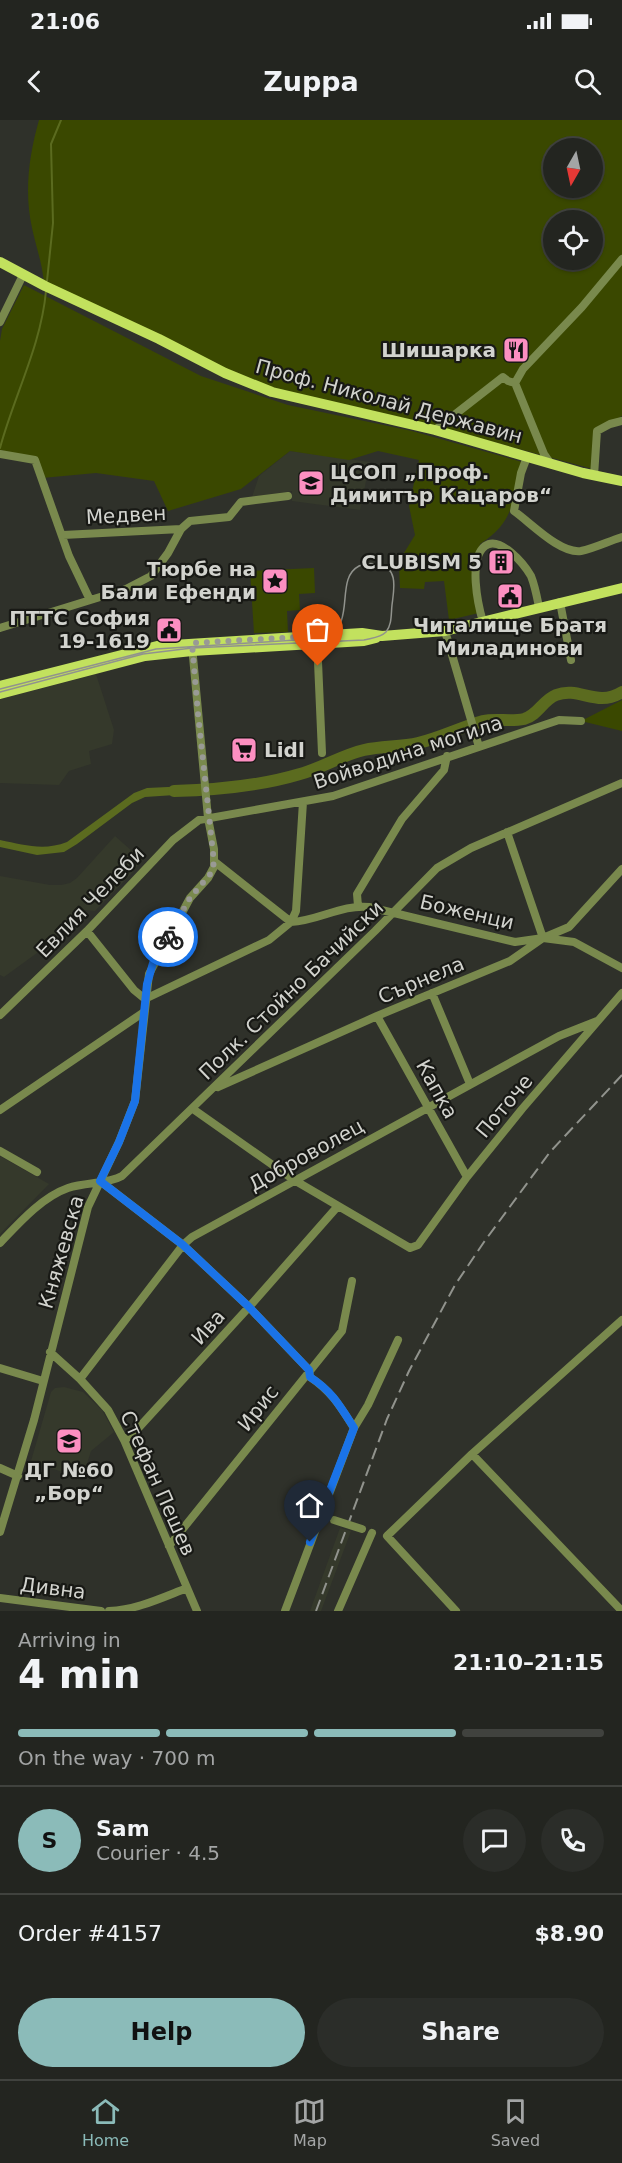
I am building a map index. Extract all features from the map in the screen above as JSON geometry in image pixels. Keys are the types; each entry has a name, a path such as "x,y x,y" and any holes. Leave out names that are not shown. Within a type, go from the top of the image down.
{"main road":[{"name":"Проф. Николай Державин","path":"0,262 225,373 272,392 435,430 594,476 622,481"},
{"path":"0,686 141,649 317,640 362,633 382,636 445,631 622,588"},
{"path":"0,694 145,656 192,647"}],"street":[{"path":"515,383 523,369 582,307 622,259"},
{"path":"0,322 23,275"},
{"path":"435,430 503,377 515,383"},
{"path":"515,383 544,453 551,464"},
{"path":"594,476 597,431 610,424 622,422"},
{"path":"0,454 35,460 69,556 90,600"},
{"path":"527,457 518,486 514,510 560,547 570,551 582,550 622,537"},
{"name":"Медвен","path":"63,535 181,529 190,521 229,517 241,502 288,496"},
{"path":"0,628 126,589 151,576 168,553 181,529"},
{"path":"483,622 475,579 482,548 487,544 498,544 508,550 523,565 533,582 539,607"},
{"path":"560,602 571,660"},
{"path":"445,631 478,744"},
{"path":"317,640 322,753"},
{"path":"192,647 214,862 291,922"},
{"name":"Войводина могила","path":"208,818 333,796 478,744 559,720 580,722"},
{"path":"358,906 357,894 396,829 444,770 447,756"},
{"name":"Полк. Стойно Бачийски","path":"0,1243 46,1200 66,1189 114,1180 122,1176 394,913 437,868 471,848 622,783"},
{"path":"87,931 134,990 145,999 268,940 291,922 296,911 303,802"},
{"name":"Евлия Челеби","path":"0,1015 87,931 173,840 191,825 208,818"},
{"path":"507,832 543,938"},
{"name":"Княжевска","path":"0,1532 44,1381 88,1207 119,1142 135,1101 149,974 190,898 212,872 214,862"},
{"name":"Сърнела","path":"212,1090 377,1016 510,961 543,938 569,927 622,869"},
{"name":"Боженци","path":"291,922 303,922 358,906 515,942 543,938 574,942 622,968"},
{"path":"432,993 470,1084"},
{"name":"Поточе","path":"338,1206 410,1248 418,1245 467,1177 622,993"},
{"path":"0,1110 144,1012"},
{"name":"Капка","path":"377,1016 467,1177"},
{"name":"Доброволец","path":"80,1379 183,1245 192,1237 559,1036 597,1021"},
{"path":"193,1109 294,1180 338,1206"},
{"path":"0,1150 38,1172"},
{"path":"100,1181 183,1245 249,1307 309,1370 310,1377 326,1388 337,1400 354,1428"},
{"name":"Ива","path":"123,1440 132,1435 338,1206"},
{"name":"Ирис","path":"169,1546 342,1331 352,1281"},
{"path":"387,1536 472,1454 622,1320"},
{"path":"285,1611 354,1428 368,1405 398,1340"},
{"name":"Стефан Пешев","path":"50,1352 80,1379 108,1410 197,1611"},
{"path":"0,1368 44,1381"},
{"path":"472,1454 622,1611"},
{"path":"0,1468 18,1476"},
{"path":"320,1518 387,1536 456,1611"},
{"path":"338,1611 372,1533"},
{"name":"Дивна","path":"109,1611 122,1611 144,1605 187,1588"},
{"name":"Дивна","path":"0,1598 101,1611"}],"shaded area":[{"path":"39,120 622,120 622,416 596,430 593,469 464,434 283,392 234,375 44,283 28,201 30,160"},
{"path":"24,285 201,376 288,405 412,431 522,462 511,509 500,527 480,544 473,578 479,613 449,620 444,581 425,582 424,589 400,588 399,567 396,566 415,535 409,506 419,460 378,451 349,460 290,451 241,489 168,511 154,481 96,473 42,478 35,458 0,450 0,341 2,329"},
{"name":"ЦСОП „Проф. Димитър Кацаров“","path":"290,451 370,462 360,510 292,501 292,491 252,497 259,476"},
{"path":"314,568 315,593 299,594 300,610 287,611 288,632 254,633 250,571"},
{"path":"96,674 114,730 112,744 89,751 91,764 69,771 59,785 0,783 0,699"},
{"path":"622,700 622,731 581,721"},
{"path":"189,786 190,794 145,797 132,803 64,852 37,855 0,847 0,840 42,847 59,845 67,842 134,793 147,788"},
{"path":"115,836 142,860 132,873 95,911 85,910 37,953 4,977 0,975 0,876 50,885 70,883"},
{"path":"0,1156 49,1184 0,1234"},
{"name":"ДГ №60 „Бор“","path":"64,1387 83,1392 102,1410 114,1432 91,1451 82,1479 31,1461 51,1392 55,1388"},
{"path":"340,1528 351,1531 321,1611 310,1611"}],"waterway":[{"path":"47,281 53,223 51,144 61,120"},
{"path":"0,448 39,331 46,291"},
{"path":"174,791 269,782 308,771 364,750 418,743 483,721 524,719 556,695 573,693 604,698 622,692"}],"tram line":[{"path":"0,689 156,649 326,638 341,622 348,581 352,572 359,566 372,563 384,566 389,569 394,580 390,623 386,632 378,637 364,640 192,648 143,654 0,692"}],"railway":[{"path":"316,1611 387,1419 409,1371 455,1285 550,1152 622,1075"}],"way so far":[{"path":"168,937 190,898 208,878 214,867 192,643 317,636 318,666"}],"place":[{"name":"Шишарка","path":"516,350"},
{"name":"ЦСОП „Проф. Димитър Кацаров“","path":"311,483"},
{"name":"CLUBISM 5","path":"501,562"},
{"name":"Тюрбе на Бали Ефенди","path":"275,581"},
{"name":"Читалище Братя Миладинови","path":"510,596"},
{"name":"ПТТС София 19-1619","path":"169,630"},
{"name":"Lidl","path":"244,750"},
{"name":"ДГ №60 „Бор“","path":"69,1441"}],"route":[{"path":"168,937 149,974 135,1101 100,1181 183,1245 249,1307 309,1370 310,1377 326,1388 337,1400 354,1428 310,1542"}]}
